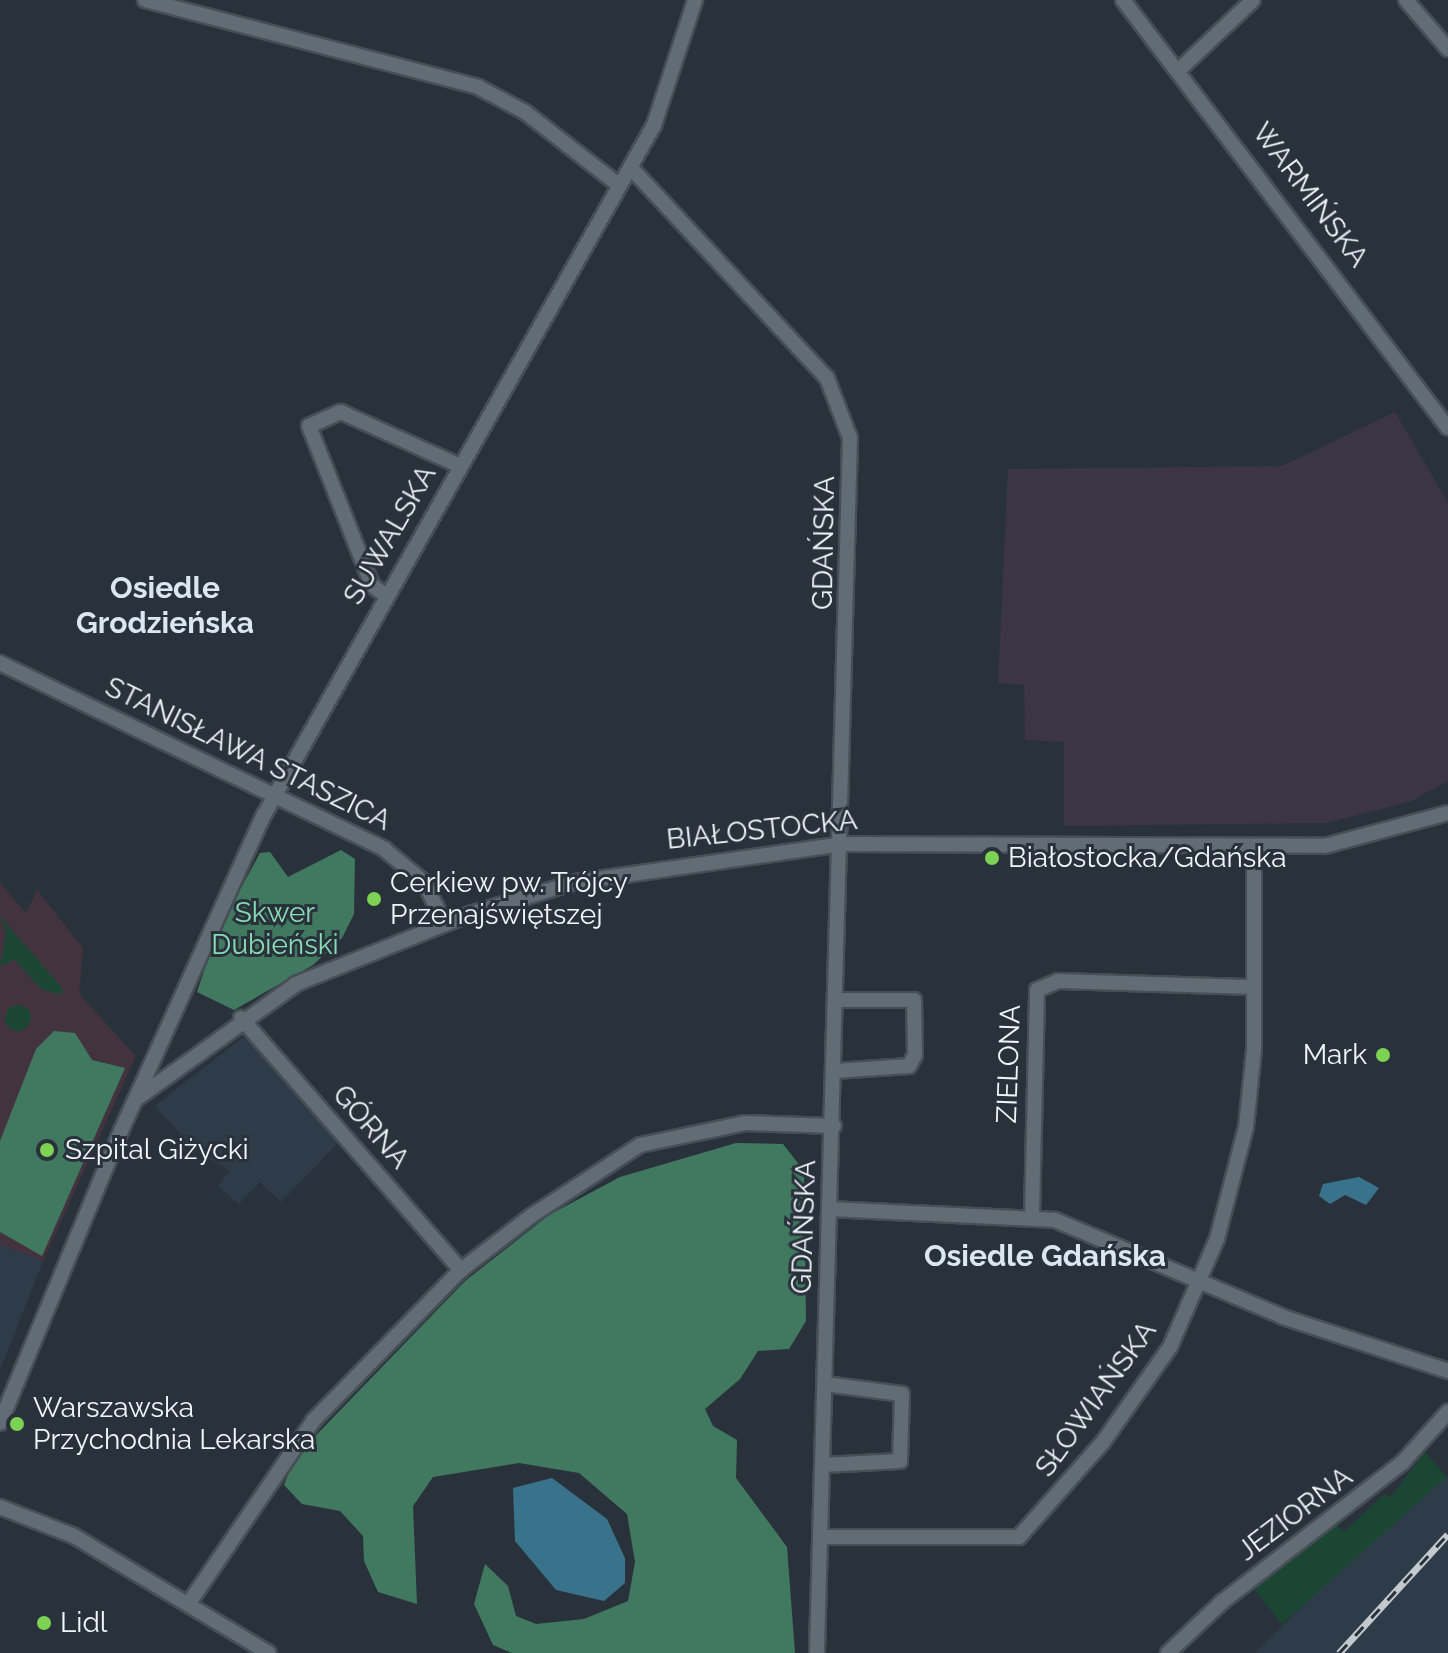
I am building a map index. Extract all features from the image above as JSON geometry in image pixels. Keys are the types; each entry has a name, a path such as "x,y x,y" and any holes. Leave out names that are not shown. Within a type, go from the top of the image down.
{"street":[{"path":"145,0 478,87 525,112 620,186"},
{"name":"SUWALSKA","path":"0,1423 135,1101 274,797 631,168 665,100 695,0"},
{"name":"WARMIŃSKA","path":"1123,0 1180,69 1448,428"},
{"path":"1180,69 1253,0"},
{"path":"1406,0 1448,49"},
{"name":"GDAŃSKA","path":"631,168 806,355 842,406 852,461 817,1653"},
{"path":"386,596 372,585 309,426 341,412 460,466"},
{"name":"STANISŁAWA STASZICA","path":"0,663 401,859 424,882 445,924"},
{"name":"BIAŁOSTOCKA","path":"135,1101 241,1018 296,984 445,924 576,882 842,844 1254,850 1366,839 1448,813"},
{"name":"SŁOWIAŃSKA","path":"820,1537 1019,1537 1139,1394 1202,1279 1229,1204 1246,1127 1254,987 1254,850"},
{"name":"ZIELONA","path":"1032,1215 1037,990 1058,981 1254,987"},
{"path":"835,1071 909,1066 915,1055 914,1000 838,1000"},
{"name":"GÓRNA","path":"241,1018 461,1270"},
{"path":"189,1603 292,1447 461,1270 597,1168 640,1145 745,1123 834,1126"},
{"path":"831,1209 1032,1215 1202,1279 1283,1317 1448,1371"},
{"path":"823,1465 900,1461 902,1394 825,1384"},
{"name":"JEZIORNA","path":"1168,1653 1222,1602 1344,1513 1448,1412"},
{"path":"0,1507 74,1536 269,1653"}],"shaded area":[{"path":"1395,412 1448,503 1448,781 1409,802 1326,823 1064,826 1064,742 1025,740 1024,685 998,683 1008,469 1282,466"},
{"name":"Szpital Giżycki","path":"0,883 26,913 37,890 83,948 79,994 136,1056 43,1261 0,1244"},
{"path":"247,1034 336,1136 337,1144 281,1202 260,1182 239,1204 218,1186 230,1171 195,1150 155,1106"},
{"path":"0,1244 43,1261 0,1370"},
{"path":"1448,1476 1448,1653 1255,1653 1352,1557"}],"green space":[{"name":"Skwer Dubieński","path":"341,850 355,859 354,914 342,938 313,965 234,1010 197,992 217,932 260,853 270,852 288,877"},
{"path":"0,916 62,988 62,995 41,989 15,960 0,966 6,933"},
{"path":"18,1005 27,1009 31,1018 27,1027 18,1031 9,1027 5,1018 9,1009"},
{"path":"54,1031 75,1033 92,1060 125,1068 42,1256 0,1232 0,1141 36,1049"},
{"path":"736,1143 783,1144 804,1171 806,1321 789,1349 758,1351 740,1379 705,1409 713,1426 737,1440 736,1478 787,1547 795,1653 512,1653 493,1645 474,1604 485,1564 508,1586 516,1616 536,1624 584,1619 628,1601 635,1562 627,1514 579,1473 519,1463 433,1477 413,1506 417,1604 378,1592 364,1561 363,1536 340,1511 302,1504 284,1485 295,1457 465,1281 549,1215 620,1177"},
{"path":"1425,1452 1447,1477 1282,1624 1253,1588 1337,1525 1344,1532 1384,1494 1390,1498"}],"water":[{"path":"1359,1177 1379,1188 1366,1205 1345,1195 1330,1204 1319,1196 1323,1184"},
{"path":"552,1478 607,1519 625,1558 625,1583 604,1601 556,1590 515,1541 513,1488"}],"railway":[{"path":"1339,1653 1448,1534"}],"place":[{"name":"Białostocka/Gdańska","path":"992,858"},
{"name":"Cerkiew pw. Trójcy Przenajświętszej","path":"374,899"},
{"name":"Mark","path":"1383,1055"},
{"name":"Szpital Giżycki","path":"47,1150"},
{"name":"Warszawska Przychodnia Lekarska","path":"17,1424"},
{"name":"Lidl","path":"44,1623"}],"district":[{"name":"Osiedle Grodzieńska","path":"165,605"},
{"name":"Osiedle Gdańska","path":"1045,1256"}]}
